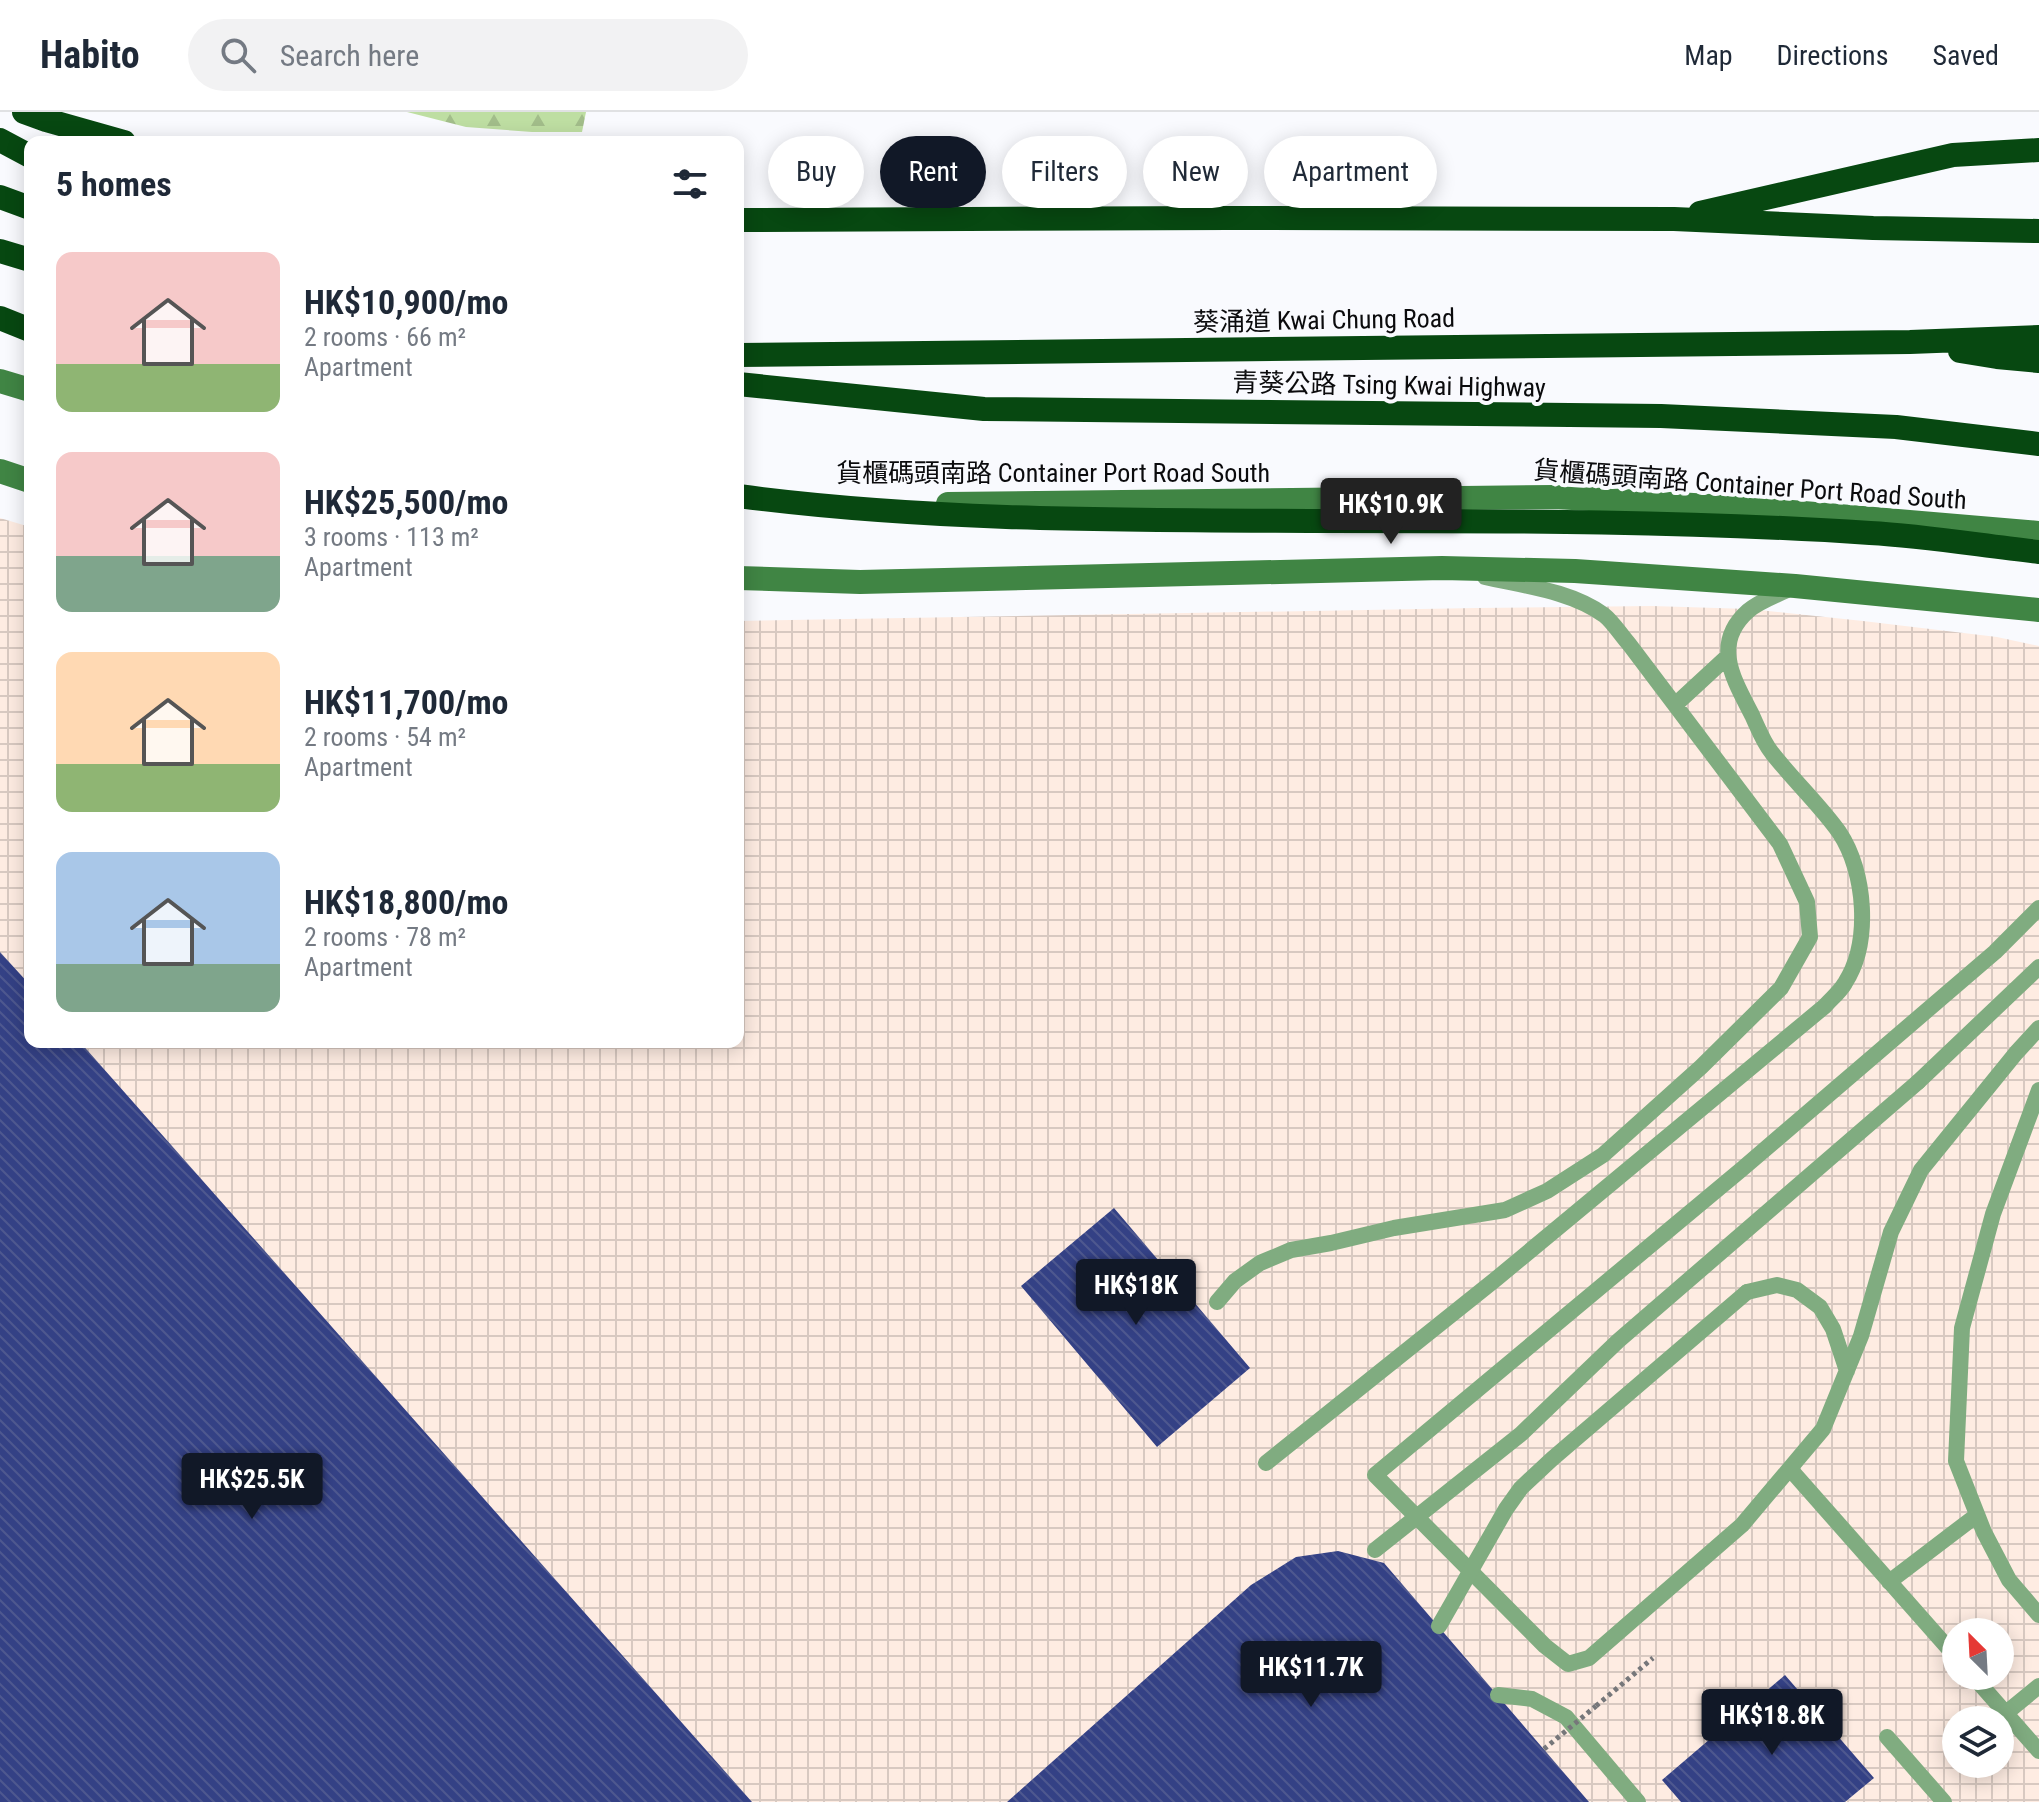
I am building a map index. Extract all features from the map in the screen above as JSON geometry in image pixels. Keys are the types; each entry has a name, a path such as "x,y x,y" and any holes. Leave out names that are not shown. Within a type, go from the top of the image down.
{"highway":[{"path":"24,112 104,136"},
{"path":"0,140 24,153"},
{"path":"1674,219 1953,155 2039,150"},
{"path":"0,197 24,206"},
{"path":"744,220 1674,219 1873,228 2039,231"},
{"path":"0,251 24,258"},
{"path":"0,318 24,328"},
{"name":"葵涌道 Kwai Chung Road","path":"744,355 1910,342 2039,337"},
{"name":"葵涌道 Kwai Chung Road","path":"1910,342 2039,361"},
{"path":"1997,357 2039,367"},
{"name":"青葵公路 Tsing Kwai Highway","path":"744,385 984,409 1661,416 1896,427 2039,444"},
{"path":"744,495 833,508 989,516 1650,524 1856,532 2039,552"}],"street":[{"path":"0,381 24,388"},
{"path":"0,471 24,479"},
{"name":"貨櫃碼頭南路 Container Port Road South","path":"744,495 860,505 1555,497 1745,508 2039,533"},
{"path":"744,578 860,582 1442,568 1575,571 1795,586 2039,610"}],"lane":[{"path":"1217,1302 1235,1281 1260,1263 1291,1250 1394,1228 1505,1210 1547,1191 1603,1155 1701,1067 1781,988 1810,937 1807,902 1780,844 1605,616 1558,594 1442,568"},
{"path":"1266,1463 1533,1249 1825,1006 1845,983 1859,950 1862,930 1861,899 1854,862 1839,833 1769,750 1731,674 1727,657 1729,641 1749,609 1795,586"},
{"path":"1675,705 1727,657"},
{"path":"2039,908 1995,952 1754,1159 1375,1475 1545,1646 1568,1664 1589,1658 1742,1525 1823,1429 1861,1336 1891,1232 1921,1170 2039,1028"},
{"path":"1375,1550 1521,1434 1618,1341 1918,1082 2039,967"},
{"path":"2039,1090 1993,1214 1962,1328 1956,1461 1977,1515 2009,1580 2039,1615"},
{"path":"1439,1626 1521,1488 1747,1292 1777,1285 1797,1290 1820,1307 1833,1329 1847,1371"},
{"path":"1790,1469 1942,1641"},
{"path":"1889,1582 1977,1515"},
{"path":"2014,1706 2039,1686"},
{"path":"1985,1690 2000,1706"},
{"path":"1498,1695 1532,1699 1566,1717 1638,1802"},
{"path":"2014,1722 2039,1751"},
{"path":"1887,1737 1944,1802"}],"path":[{"path":"1544,1749 1653,1658"}],"shaded area":[{"path":"0,518 24,525 24,1048 744,1048 744,621 1652,606 1749,609 1997,637 2039,646 2039,1802 0,1802"}],"green space":[{"path":"407,112 586,112 582,132 532,132 466,127"}],"building":[{"path":"0,952 24,978 24,1048 85,1048 752,1802 0,1802"},
{"path":"1114,1208 1250,1368 1157,1447 1021,1286"},
{"path":"1338,1551 1384,1563 1589,1802 1007,1802 1251,1585 1296,1557"},
{"path":"1785,1675 1874,1778 1845,1802 1681,1802 1662,1780"}]}
